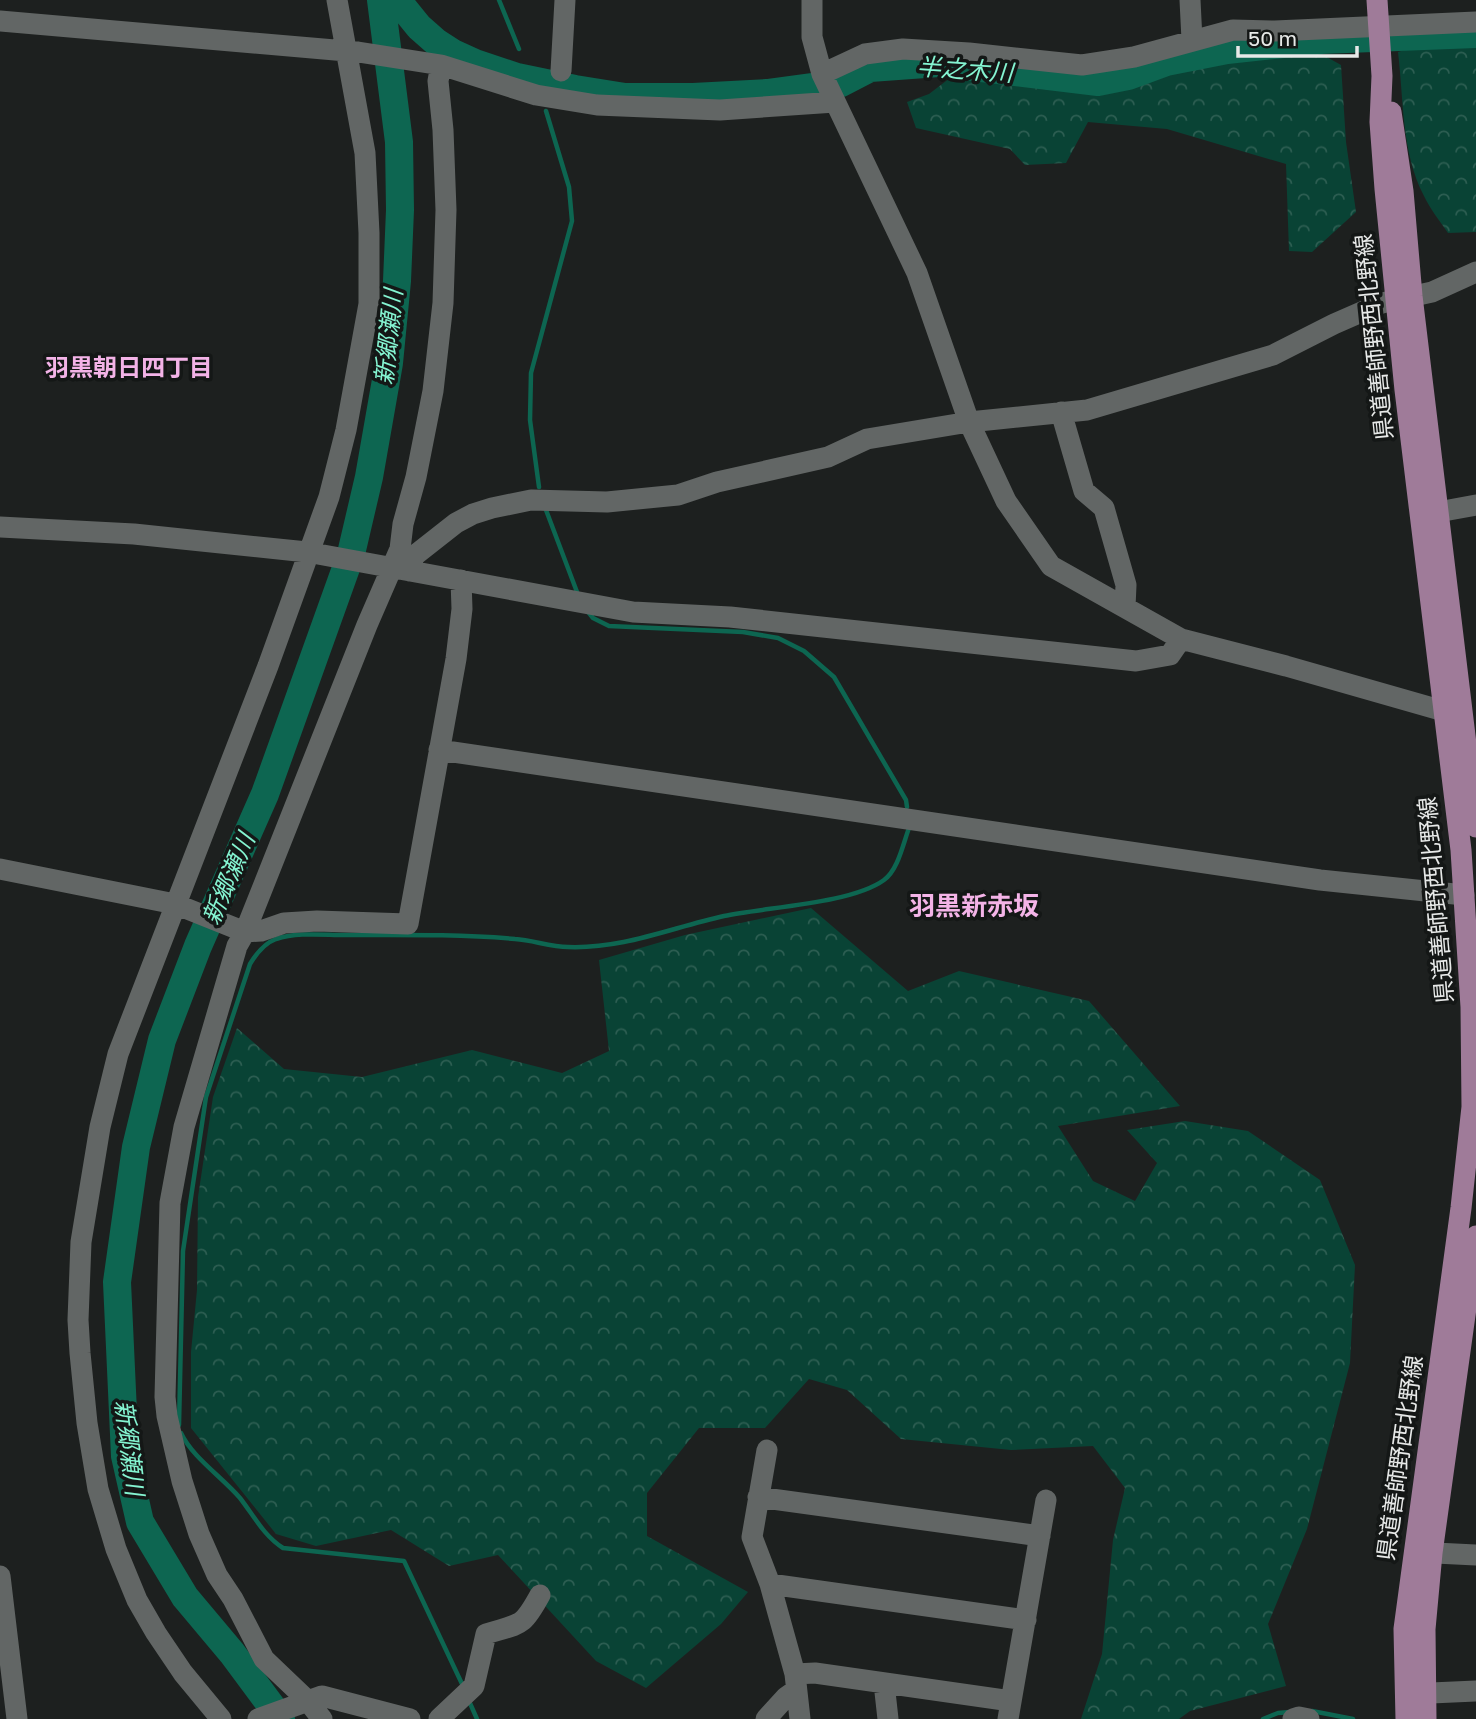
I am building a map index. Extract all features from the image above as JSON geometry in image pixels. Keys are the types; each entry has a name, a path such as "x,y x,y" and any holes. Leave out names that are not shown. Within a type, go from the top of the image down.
{"main road":[{"name":"県道善師野西北野線","path":"1377,0 1382,76 1380,122 1404,298 1438,512 1454,714 1471,1007 1472,1107 1423,1553 1426,1719"},
{"name":"県道善師野西北野線","path":"1404,298 1405,390 1454,714 1476,827"},
{"name":"県道善師野西北野線","path":"1406,1719 1404,1629 1423,1553 1476,1236"}],"street":[{"path":"221,1719 183,1673 137,1600 116,1549 98,1489 92,1460 80,1353 78,1320 81,1242 100,1127 118,1054 268,666 329,497 346,430 369,304 369,233 365,153 353,52 337,0"},
{"path":"561,71 565,0"},
{"path":"812,0 812,37 822,74 917,273 969,422 1006,501 1051,566 1181,639 1454,714"},
{"path":"1190,0 1192,40"},
{"path":"0,21 353,52 437,65 536,95 597,104 720,110 835,102"},
{"path":"822,74 865,54 903,49 1082,65 1134,57 1234,30 1275,31 1476,22"},
{"path":"322,1719 307,1700 264,1659 233,1599 217,1575 199,1534 182,1481 165,1397 170,1203 184,1127 237,946 245,932 367,625 396,568 430,403 443,303 446,210 437,65"},
{"path":"396,568 456,523 492,508 531,500 607,502 678,495 717,482 828,457 867,439 969,422 1101,406 1273,355 1382,303 1432,292 1476,276"},
{"path":"1061,412 1084,491 1104,508 1126,585 1125,607"},
{"path":"1438,512 1476,505"},
{"path":"0,527 134,534 307,552 633,612 730,617 1136,661 1170,655 1181,639"},
{"path":"0,869 175,904 245,932 261,931 284,923 317,921 408,925 456,659 461,580"},
{"path":"439,750 1320,880 1464,895"},
{"path":"767,1450 752,1537 770,1584 795,1682 800,1719"},
{"path":"758,1497 1040,1536"},
{"path":"766,1719 786,1697 795,1682 815,1674 884,1683 1010,1710 1046,1500"},
{"path":"1423,1553 1476,1555"},
{"path":"0,1576 17,1719"},
{"path":"770,1584 1026,1620"},
{"path":"439,1719 474,1686 486,1633 522,1623 540,1595"},
{"path":"884,1683 888,1719"},
{"path":"1430,1693 1476,1691"},
{"path":"258,1719 322,1696 410,1719"},
{"path":"1293,1719 1309,1719"}],"green space":[{"path":"1454,35 1476,35 1476,232 1448,233 1424,196 1407,144 1398,52"},
{"path":"1316,51 1341,65 1346,142 1356,212 1312,252 1289,251 1286,164 1167,129 1088,122 1066,163 1025,165 1010,149 916,128 907,102 929,94 950,78 1116,91 1228,55"},
{"path":"811,908 908,991 959,971 1089,1001 1180,1106 1058,1126 1093,1181 1135,1201 1157,1163 1127,1130 1185,1121 1248,1131 1320,1180 1355,1265 1350,1363 1307,1529 1268,1624 1286,1686 1190,1711 1179,1719 1081,1719 1102,1654 1113,1540 1125,1488 1093,1446 1011,1450 901,1439 847,1390 809,1379 765,1428 699,1428 647,1493 647,1536 748,1592 721,1624 646,1688 596,1661 498,1555 449,1566 391,1530 316,1546 276,1534 191,1428 191,1352 197,1290 198,1197 213,1097 237,1028 284,1069 362,1077 472,1050 562,1073 609,1051 599,960 685,935"}],"waterway":[{"name":"新郷瀬川","path":"281,1719 232,1653 185,1597 140,1522 125,1456 117,1282 136,1147 162,1040 198,946 265,794 351,554 369,477 389,363 400,210 399,142 381,0"},
{"name":"半之木川","path":"397,0 419,27 436,42 475,63 517,77 625,97 767,93 841,83 870,68 939,63 1098,82 1128,76 1166,62 1227,50 1322,40 1476,34"},
{"path":"499,0 519,49"},
{"path":"539,487 530,420 531,373 572,221 569,187 546,111"},
{"path":"546,510 577,592"},
{"path":"589,613 609,626 743,632 778,638 804,651 834,677 906,800 907,807"},
{"path":"179,1425 183,1251 206,1097 250,964 265,946 284,937 310,934 473,936 568,947 608,945 724,916 830,900 869,888 889,876 900,856 909,828"},
{"path":"181,1433 192,1450 233,1490 265,1532 283,1548 404,1561 463,1686"},
{"path":"469,1701 477,1719"},
{"path":"1312,1711 1353,1719"},
{"path":"1263,1719 1290,1712"}],"district":[{"name":"羽黒朝日四丁目","path":"129,368"},
{"name":"羽黒新赤坂","path":"974,906"}]}
